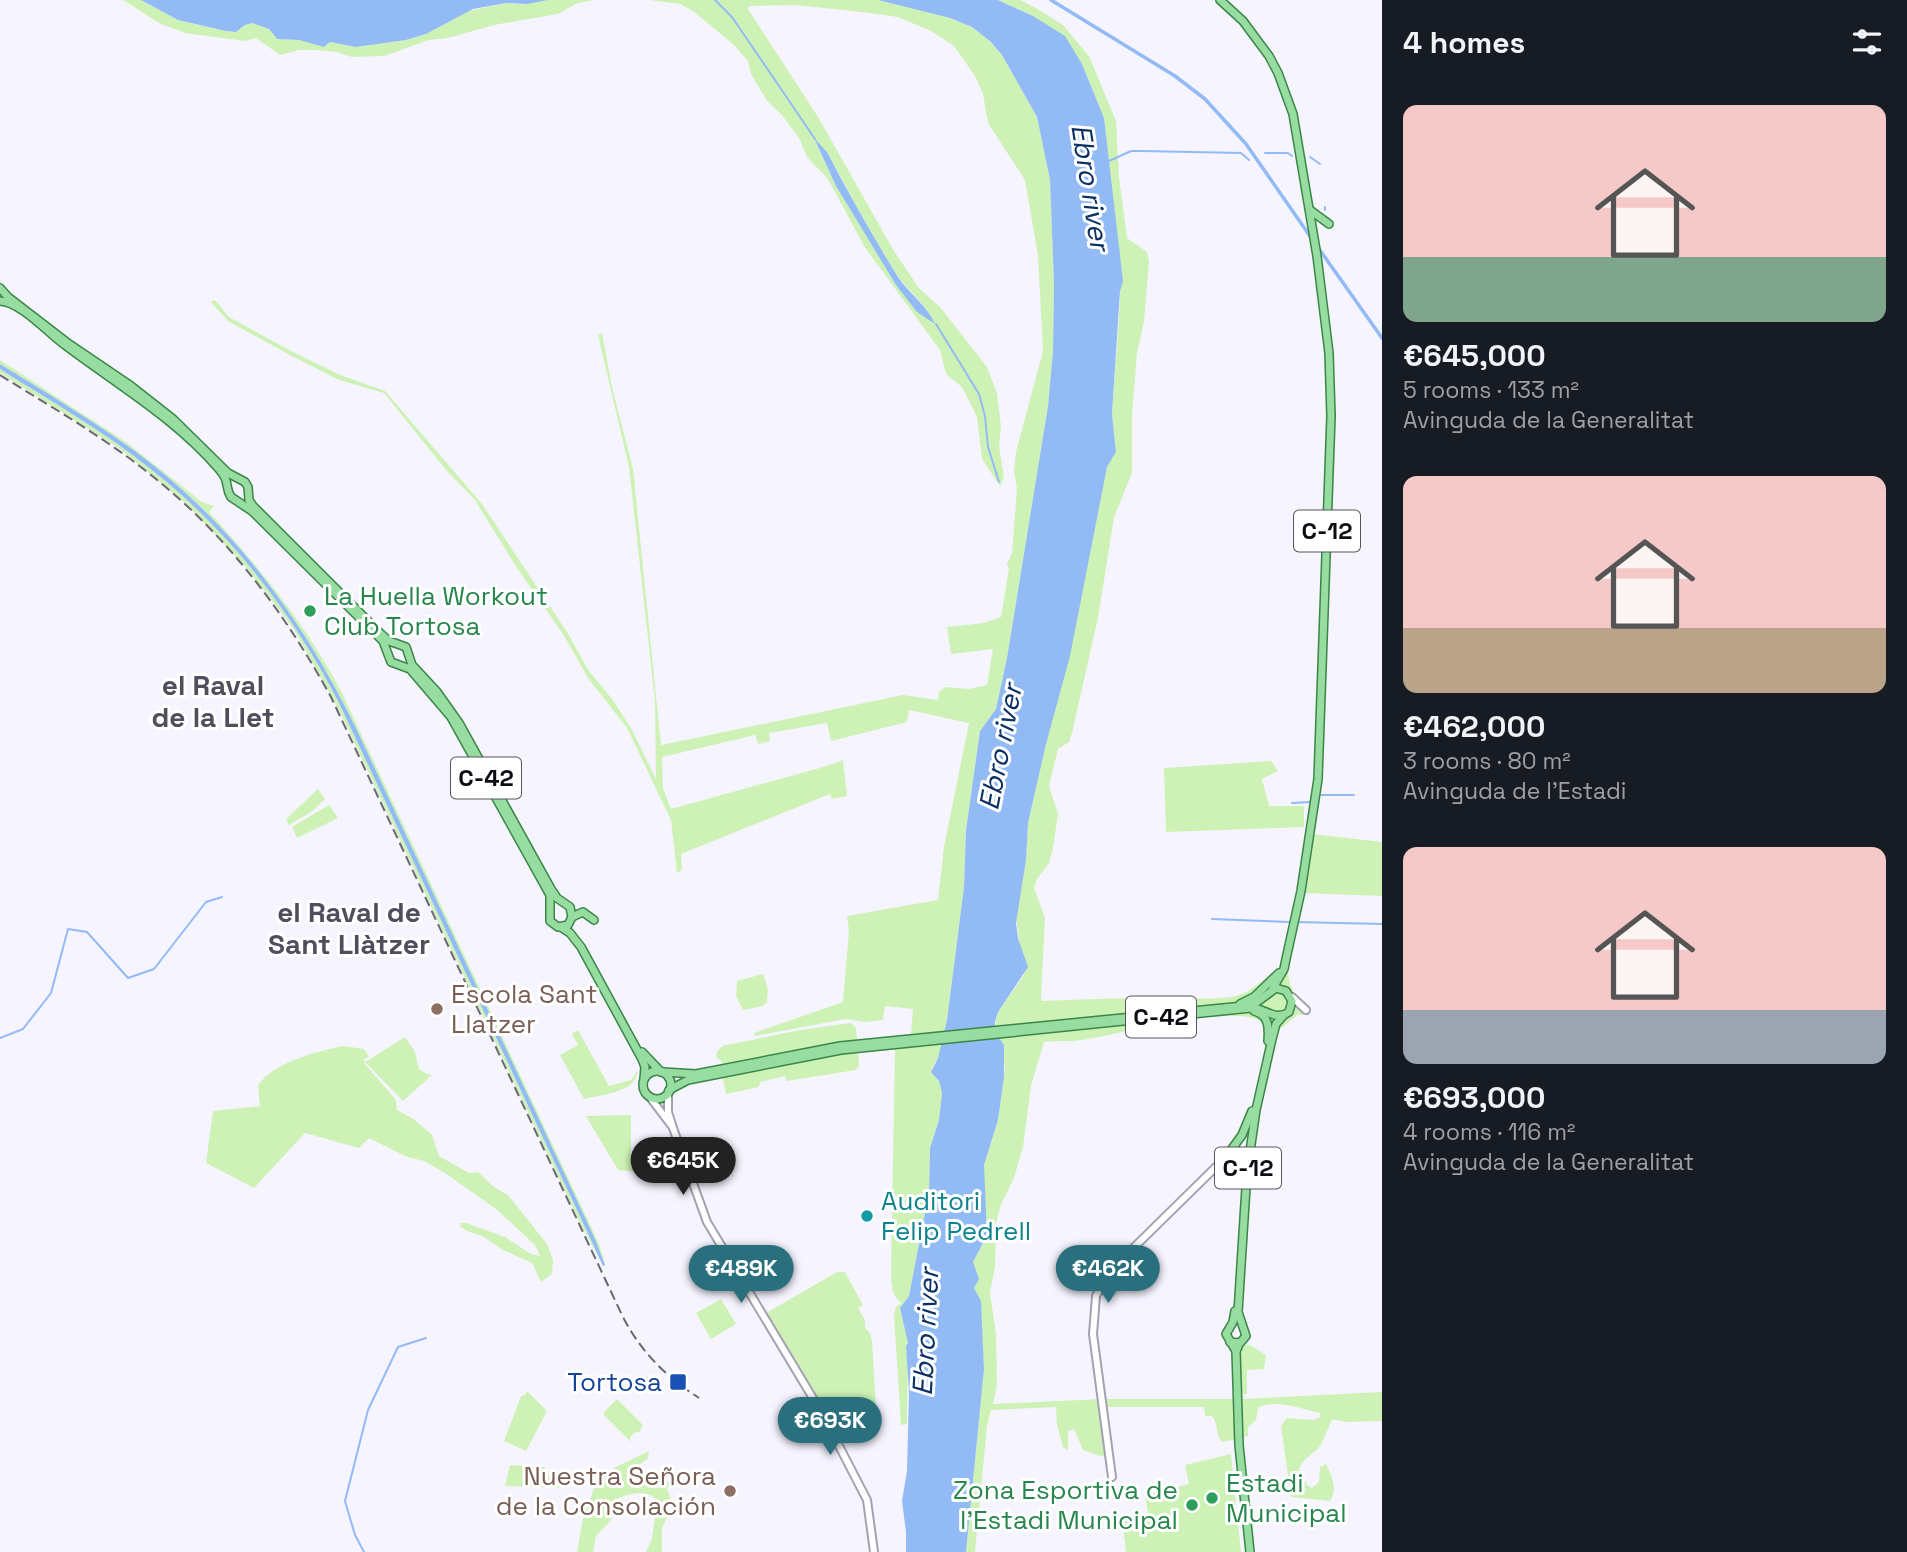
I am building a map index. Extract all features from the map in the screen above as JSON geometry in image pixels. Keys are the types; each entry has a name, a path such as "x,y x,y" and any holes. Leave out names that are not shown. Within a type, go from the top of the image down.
{"main road":[{"name":"C-12","path":"1220,0 1256,36 1278,74 1293,114 1313,218 1329,353 1330,454 1318,779 1284,969 1273,989 1265,997 1264,1004 1271,1026 1252,1111 1242,1177 1233,1322 1226,1334 1230,1342 1238,1347"},
{"name":"C-42","path":"0,288 69,344 152,402 228,472 246,483 253,506 382,635 406,647 412,665 454,715 551,889 571,909 572,919 645,1056 670,1080 669,1091"},
{"name":"C-42","path":"0,301 16,306 153,408 212,461 224,475 229,495 252,511 384,643 389,660 407,666 419,678 456,724 550,895 550,921 569,933 581,947 642,1059 645,1067 643,1089 649,1096 658,1098 688,1080 840,1048"},
{"path":"228,485 238,479"},
{"path":"238,500 248,493"},
{"path":"388,652 391,646 397,643"},
{"path":"398,665 408,657"},
{"path":"551,908 564,904"},
{"path":"561,927 583,912 594,920"},
{"path":"1219,1008 1249,1000 1274,980 1290,943"},
{"name":"C-12","path":"1250,1552 1239,1445 1238,1347 1246,1334 1238,1312 1251,1140 1256,1110 1275,1027 1292,1007 1284,969"},
{"path":"1273,989 1280,988 1289,994"},
{"name":"C-42","path":"644,1079 651,1072 696,1074 840,1048 1253,1005 1265,997"},
{"name":"C-42","path":"1079,1023 1258,1008 1267,1012"},
{"path":"1243,1010 1260,1013 1266,1018 1269,1028 1268,1041"},
{"path":"1267,1012 1274,1016 1286,1014"},
{"path":"1226,1157 1242,1135 1252,1111"},
{"path":"1226,1157 1236,1151 1242,1154 1242,1177"},
{"path":"1230,1325 1242,1325"}],"street":[{"path":"1286,1014 1306,1010 1289,994"},
{"path":"669,1091 668,1112 707,1222 823,1415 867,1500 874,1552"},
{"path":"649,1096 673,1128"},
{"path":"1112,1477 1093,1334 1096,1296 1112,1269 1226,1157"}],"green space":[{"path":"123,0 141,0 178,20 226,31 236,32 252,23 269,29 277,39 299,40 324,47 330,42 356,47 406,40 426,34 469,11 506,3 595,0 578,3 558,14 429,40 384,56 352,57 337,52 315,50 299,50 280,55 256,38 245,41 185,33 159,23"},
{"path":"650,0 878,0 950,18 972,27 987,38 1002,55 1037,117 1050,180 1054,284 1053,351 1048,406 1007,658 996,709 980,731 966,830 964,887 947,1020 938,1058 932,1068 942,1093 939,1120 930,1148 929,1192 909,1296 900,1308 908,1340 907,1424 901,1425 894,1316 896,1306 902,1303 894,1293 891,1275 895,1048 910,1047 913,1009 885,1006 883,1020 865,1022 846,1019 755,1036 754,1033 843,1002 849,931 847,916 938,900 944,847 969,723 909,710 907,722 831,741 827,723 769,733 770,741 758,744 755,735 662,757 663,788 671,809 843,760 847,796 832,799 830,794 681,854 682,870 677,873 671,820 627,728 588,678 563,634 517,568 475,500 446,470 384,393 339,380 288,354 228,321 211,302 215,300 229,317 291,351 340,375 385,391 482,504 567,632 589,671 631,728 656,779 655,701 629,467 598,335 602,333 612,387 633,469 661,745 903,695 938,700 939,692 945,687 968,689 987,685 993,649 951,654 947,627 984,623 1001,617 1009,569 1007,564 1012,553 1017,489 1014,471 1016,452 1043,351 1038,256 1025,180 988,123 983,94 975,76 954,46 931,31 898,17 862,12 795,5 749,6 748,9 818,117 894,251 919,288 940,307 987,367 997,393 1001,427 999,446 1004,478 1000,486 982,459 977,417 962,387 946,374 940,350 864,246 828,179 807,157 799,138 782,115 767,101 751,74 748,61 733,44 693,11 680,4","holes":["815,141 827,152 888,261 902,282 927,310 934,323 896,285 836,186"]},
{"path":"998,0 1020,0 1036,8 1063,25 1089,56 1116,121 1119,177 1127,238 1147,252 1149,261 1144,322 1137,353 1132,416 1132,473 1114,517 1098,618 1072,733 1069,742 1058,749 1049,786 1058,814 1053,848 1049,863 1034,888 1045,918 1041,998 1042,1001 1231,997 1248,991 1273,974 1288,970 1289,982 1294,992 1310,1007 1309,1015 1297,1015 1282,1028 1264,1030 1262,1022 1248,1017 1227,1016 1175,1022 1082,1040 1044,1042 1031,1086 1023,1147 996,1222 995,1267 990,1293 996,1334 997,1385 993,1404 1102,1399 1240,1399 1382,1392 1382,1421 1347,1422 1332,1419 1320,1446 1301,1465 1299,1469 1307,1485 1312,1488 1319,1482 1320,1467 1326,1464 1334,1487 1330,1501 1291,1497 1281,1426 1287,1418 1313,1420 1320,1417 1320,1413 1288,1405 1265,1405 1258,1408 1256,1420 1248,1427 1248,1436 1223,1442 1212,1416 1205,1416 1204,1407 1107,1407 1112,1455 1100,1456 1083,1450 1074,1429 1068,1431 1068,1450 1063,1447 1057,1425 1056,1407 991,1410 987,1426 975,1552 966,1552 984,1369 981,1315 974,1288 973,1262 988,1231 984,1205 984,1165 998,1120 1005,1067 995,1027 998,1012 1024,975 1016,917 1026,860 1028,823 1107,467 1116,452 1112,414 1120,302 1104,118 1082,64 1033,16"},
{"path":"0,360 126,442 202,502 214,506 209,512 264,576 314,644 342,693 599,1244 606,1265 355,726 311,645 258,570 196,503 162,472 125,444 0,364"},
{"path":"0,369 113,441 177,491 205,517 256,574 301,637 339,703 603,1266 579,1221 339,710 293,628 245,566 185,503 120,449 0,373"},
{"path":"1271,761 1278,771 1262,779 1269,806 1304,806 1304,827 1166,832 1164,768"},
{"path":"318,789 325,799 311,812 289,825 286,819"},
{"path":"329,805 338,818 297,838 292,827"},
{"path":"1312,834 1382,842 1382,896 1302,893"},
{"path":"763,974 768,989 767,1002 763,1006 743,1010 736,996 737,981"},
{"path":"851,1023 856,1028 859,1066 856,1070 787,1081 785,1076 760,1082 759,1087 726,1094 723,1079 728,1075 842,1054 840,1043 724,1064 716,1057 722,1046"},
{"path":"578,1030 609,1086 631,1080 638,1070 631,1084 617,1091 584,1099 560,1055 578,1045 572,1034"},
{"path":"405,1037 415,1052 419,1069 432,1075 403,1101 365,1062"},
{"path":"343,1046 364,1049 369,1057 364,1059 365,1064 396,1100 397,1110 415,1120 432,1135 439,1156 469,1173 478,1172 494,1187 508,1195 547,1244 553,1260 552,1274 541,1282 532,1263 460,1226 461,1223 466,1223 505,1237 531,1254 540,1256 535,1245 496,1209 424,1161 407,1157 369,1138 359,1148 305,1133 254,1188 206,1163 213,1111 260,1106 258,1086 273,1071 309,1055"},
{"path":"631,1115 631,1160 638,1172 618,1170 586,1116"},
{"path":"837,1272 845,1272 863,1305 858,1308 872,1341 879,1416 830,1417 770,1319 768,1312"},
{"path":"721,1299 736,1324 711,1339 696,1313"},
{"path":"1244,1345 1250,1345 1266,1355 1264,1369 1247,1370 1247,1394 1240,1394 1240,1352"},
{"path":"527,1391 547,1411 526,1451 504,1441 521,1396"},
{"path":"617,1399 643,1425 639,1433 637,1431 630,1437 631,1442 604,1415"},
{"path":"649,1451 648,1458 627,1475 628,1483 631,1487 651,1481 656,1489 669,1481 673,1482 667,1488 672,1503 666,1511 667,1518 662,1528 662,1552 646,1552 652,1539 657,1501 649,1495 638,1493 617,1499 611,1520 596,1536 593,1552 577,1552 583,1518 595,1486 610,1470"},
{"name":"Zona Esportiva de l'Estadi Municipal","path":"1231,1454 1241,1552 1126,1552 1122,1518 1148,1515 1145,1495 1189,1484 1185,1465"},
{"path":"510,1465 545,1467 545,1475 558,1476 559,1488 505,1486"}],"water":[{"path":"141,0 548,0 473,9 426,34 406,40 356,47 330,42 324,47 299,40 277,39 269,29 252,23 236,32 178,20"},
{"name":"Ebro river","path":"878,0 998,0 1033,16 1065,36 1082,64 1104,118 1123,281 1120,291 1112,414 1116,452 1107,467 1070,656 1028,823 1026,860 1016,923 1028,967 998,1012 995,1022 995,1032 1004,1045 1004,1077 998,1120 984,1165 987,1236 973,1262 979,1279 974,1288 981,1301 984,1369 966,1552 906,1552 902,1501 907,1471 908,1343 900,1308 909,1296 929,1192 930,1148 939,1120 942,1093 939,1081 931,1072 938,1058 947,1020 964,887 966,830 980,731 996,709 1007,658 1048,406 1053,351 1054,284 1050,180 1037,117 1002,55 990,41 972,27 950,18"},
{"path":"814,138 827,152 898,277 935,324 917,312 896,285 836,186"},
{"path":"0,364 125,444 162,472 196,503 258,570 311,645 355,726 605,1265 603,1266 339,703 301,637 256,574 205,517 177,491 113,441 0,369"}],"waterway":[{"path":"715,0 732,17 815,139"},
{"path":"1051,0 1175,76 1205,99 1246,144 1312,239"},
{"name":"Ebro river","path":"1109,161 1131,151 1241,153 1249,160"},
{"path":"1265,153 1288,153 1292,156"},
{"path":"1310,157 1320,164"},
{"path":"1317,246 1382,338"},
{"path":"936,324 979,394 985,416 988,447 999,482"},
{"path":"1321,795 1354,795"},
{"path":"1292,803 1310,802"},
{"path":"0,1038 23,1029 51,993 68,929 87,932 128,978 154,969 206,902 222,897"},
{"path":"1212,919 1290,922"},
{"path":"1296,922 1382,924"},
{"path":"364,1552 355,1535 345,1501 368,1410 398,1347 426,1338"}],"railway":[{"path":"0,375 115,448 179,498 229,549 294,635 331,697 622,1315 654,1362 699,1398"}],"place":[{"name":"La Huella Workout Club Tortosa","path":"310,611"},
{"name":"Escola Sant Llatzer","path":"437,1009"},
{"name":"Auditori Felip Pedrell","path":"867,1216"},
{"name":"Tortosa","path":"678,1382"},
{"name":"Nuestra Señora de la Consolación","path":"730,1491"},
{"name":"Estadi Municipal","path":"1212,1498"},
{"name":"Zona Esportiva de l'Estadi Municipal","path":"1192,1505"}],"district":[{"name":"el Raval de la Llet","path":"213,701"},
{"name":"el Raval de Sant Llàtzer","path":"349,928"}]}
